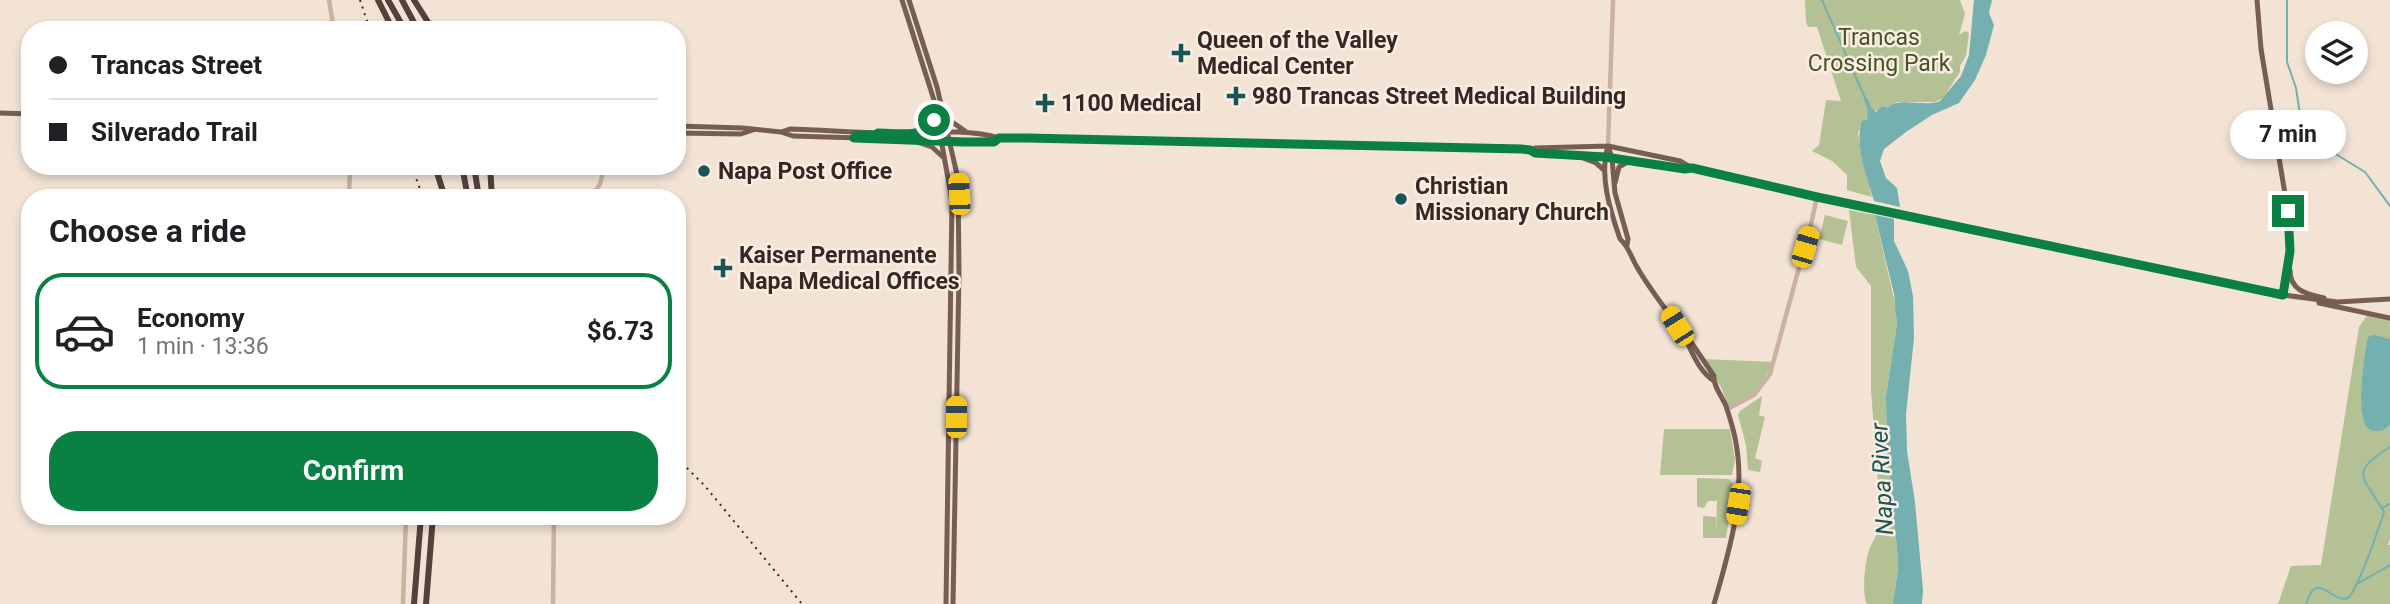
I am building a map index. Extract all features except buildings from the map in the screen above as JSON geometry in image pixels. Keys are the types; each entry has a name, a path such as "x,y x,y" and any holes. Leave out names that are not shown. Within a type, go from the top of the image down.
{"highway":[{"path":"378,0 388,21"},
{"path":"388,0 400,21"},
{"path":"402,0 413,21"},
{"path":"414,0 427,21"},
{"path":"414,604 420,525"},
{"path":"426,604 432,525"}],"main road":[{"path":"902,0 936,113 951,186 953,241 946,604"},
{"path":"909,0 945,117 960,208 953,604"},
{"path":"2257,0 2261,49 2290,223 2290,278 2293,285 2302,291 2337,302"},
{"path":"0,113 21,114"},
{"path":"918,132 930,127 936,113"},
{"path":"945,117 971,134"},
{"path":"686,126 830,137 948,132 999,138 1530,150 1608,146 1680,161 1692,168 1817,197 2283,295 2337,302 2390,299"},
{"path":"689,133 712,127"},
{"path":"781,132 790,129 942,142 994,142 999,138"},
{"path":"689,133 741,134 753,130"},
{"path":"911,140 932,147 946,159"},
{"path":"954,160 957,150 964,142"},
{"path":"1608,146 1608,158 1628,239 1627,245"},
{"path":"1530,150 1535,153 1692,168"},
{"path":"1563,154 1594,162 1605,170"},
{"path":"1608,158 1605,170 1611,208 1620,239 1627,245 1638,268 1686,340 1691,342 1714,376 1727,409 1738,456 1738,504 1714,604"},
{"path":"1614,189 1620,165 1628,161 1639,161"},
{"path":"1611,208 1614,208 1621,229 1626,232"},
{"path":"2283,295 2290,251"},
{"path":"2302,298 2390,318"}],"street":[{"path":"329,0 332,21"},
{"path":"1608,146 1613,0"},
{"path":"1727,409 1754,395 1770,374 1817,197"},
{"path":"403,604 406,525"},
{"path":"552,604 554,525"}],"green space":[{"name":"Trancas Crossing Park","path":"1805,0 1960,0 1965,14 1959,35 1965,31 1969,33 1966,56 1960,66 1960,72 1943,98 1935,102 1897,102 1888,108 1874,111 1861,126 1858,133 1872,197 1847,190 1847,175 1832,161 1812,151 1819,145 1826,100 1841,101 1817,27 1808,27 1806,22"},
{"path":"1849,210 1875,215 1896,308 1897,324 1886,396 1887,446 1898,569 1893,604 1867,604 1864,592 1867,556 1881,523 1871,390 1871,286 1856,267"},
{"path":"1825,215 1848,221 1842,245 1819,239"},
{"path":"2368,314 2390,318 2390,339 2369,336 2363,373 2362,410 2386,429 2390,425 2390,604 2278,604 2291,566 2321,565 2359,327"},
{"path":"1703,359 1774,362 1754,395 1729,408 1721,387"},
{"path":"1762,396 1759,415 1765,417 1755,458 1762,461 1760,472 1748,470 1746,445 1738,415"},
{"path":"1664,429 1730,429 1735,460 1732,475 1660,475"},
{"path":"1697,478 1729,479 1734,486 1726,538 1703,538 1703,516 1716,517 1716,535 1717,501 1708,501 1704,508 1697,507"}],"water":[{"path":"1974,0 1992,0 1989,13 1994,25 1986,55 1975,80 1959,103 1932,115 1884,149 1880,161 1886,178 1897,188 1900,207 1874,201 1860,151 1862,121 1867,120 1868,111 1864,99 1867,98 1876,112 1882,106 1888,108 1899,103 1940,101 1961,76 1969,55"},
{"path":"1875,215 1894,219 1894,241 1908,271 1913,296 1914,338 1906,414 1907,451 1915,502 1922,604 1893,604 1898,569 1887,446 1886,396 1897,324 1894,294"},
{"path":"2374,335 2390,339 2390,425 2377,431 2368,428 2361,407 2367,340"}],"waterway":[{"path":"1822,0 1865,98"},
{"path":"2287,0 2287,62 2296,88 2303,134 2365,172 2390,206"},
{"path":"2306,604 2315,589 2320,588 2342,599 2348,598 2357,583 2384,512 2366,483 2364,470 2368,463 2390,447"},
{"path":"2382,508 2390,504"},
{"path":"2357,584 2390,565"}],"railway":[{"path":"360,0 367,21"},
{"path":"415,175 420,189"},
{"path":"686,467 705,486 802,604"}],"place":[{"name":"Queen of the Valley Medical Center","path":"1181,53"},
{"name":"980 Trancas Street Medical Building","path":"1236,96"},
{"name":"1100 Medical","path":"1045,103"},
{"name":"Napa Post Office","path":"704,171"},
{"name":"Christian Missionary Church","path":"1401,199"},
{"name":"Kaiser Permanente Napa Medical Offices","path":"723,268"}],"route":[{"path":"934,120 930,127 918,132 856,135 854,138 964,142 1027,138 1522,149 1535,153 1605,157 1692,168 2283,295 2290,251 2288,211"}],"water label":[{"name":"Napa River","path":"1882,479"}]}
